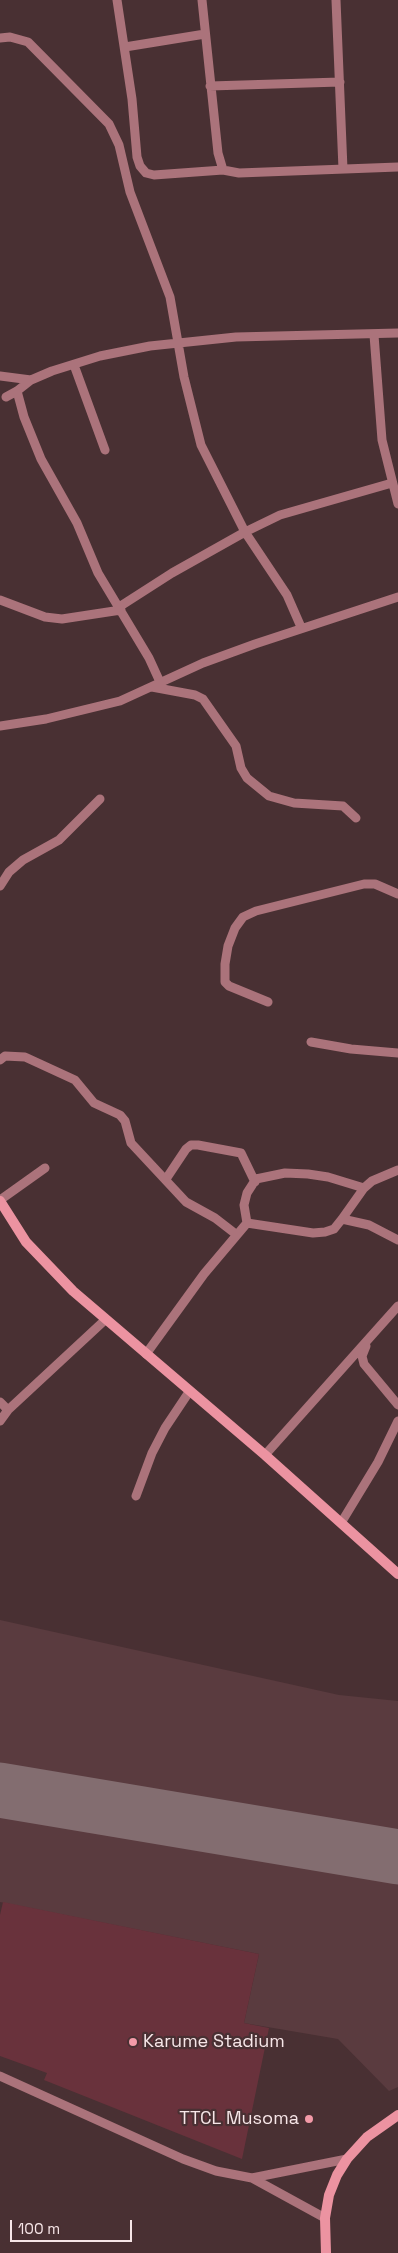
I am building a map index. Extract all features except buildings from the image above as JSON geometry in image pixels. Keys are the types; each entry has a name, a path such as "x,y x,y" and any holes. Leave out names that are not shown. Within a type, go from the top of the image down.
{"main road":[{"path":"0,1200 26,1242 47,1266 105,1320 265,1455 398,1574"},
{"path":"326,2253 325,2218 329,2195 337,2175 347,2159 367,2137 398,2115"}],"street":[{"path":"117,0 125,47 137,157 140,166 146,173 154,175 223,170 239,173 398,167"},
{"path":"202,0 218,153 223,170"},
{"path":"336,0 344,169"},
{"path":"125,47 206,34"},
{"path":"0,38 10,37 28,42 109,124 120,145 130,192 164,279 184,377 201,445 245,532 287,595 301,627"},
{"path":"210,86 340,82"},
{"path":"6,397 31,380 108,354 178,343 236,337 398,333"},
{"path":"374,335 382,440 398,504"},
{"path":"74,365 105,450"},
{"path":"0,376 31,380"},
{"path":"17,391 32,439 77,523 98,573 149,658 160,682"},
{"path":"0,600 45,617 62,619 120,609 161,580 245,532 280,516 392,483"},
{"path":"0,726 46,719 120,701 203,663 301,627 398,597"},
{"path":"152,686 195,695 203,699 236,746 241,768 247,778 269,796 294,803 343,806 356,818"},
{"path":"0,886 9,872 22,860 59,840 100,799"},
{"path":"268,1002 229,986 225,982 228,946 235,928 243,917 256,910 364,884 375,884 398,894"},
{"path":"312,1042 342,1048 398,1053"},
{"path":"2,1055 25,1057 75,1080 94,1103 120,1115 125,1121 131,1143 186,1202 215,1218 237,1235"},
{"path":"166,1179 186,1149 191,1145 198,1145 241,1153 255,1182"},
{"path":"0,1200 45,1168"},
{"path":"247,1223 313,1233 334,1229 364,1188 372,1181 398,1170"},
{"path":"146,1354 204,1274 247,1223 244,1205 247,1192 256,1179 285,1174 308,1174 328,1177 364,1188"},
{"path":"342,1219 369,1225 398,1240"},
{"path":"265,1455 398,1306"},
{"path":"0,1420 8,1410 105,1320"},
{"path":"369,1339 362,1360 398,1405"},
{"path":"136,1496 152,1453 165,1428 190,1392"},
{"path":"0,1402 8,1410"},
{"path":"340,1522 378,1462 398,1420"},
{"path":"0,2076 183,2159 216,2171 252,2178 325,2218"},
{"path":"252,2178 347,2159"}],"shaded area":[{"path":"0,1620 339,1695 398,1701 398,2087 389,2091 338,2039 244,2023 259,1954 0,1902"},
{"name":"Karume Stadium","path":"3,1902 259,1954 244,2023 269,2028 242,2159 44,2080 47,2073 0,2056 0,1915"}],"taxiway":[{"path":"390,1856 398,1867"}],"runway":[{"path":"0,1790 398,1857"}],"place":[{"name":"Karume Stadium","path":"133,2042"},
{"name":"TTCL Musoma","path":"309,2119"}]}
